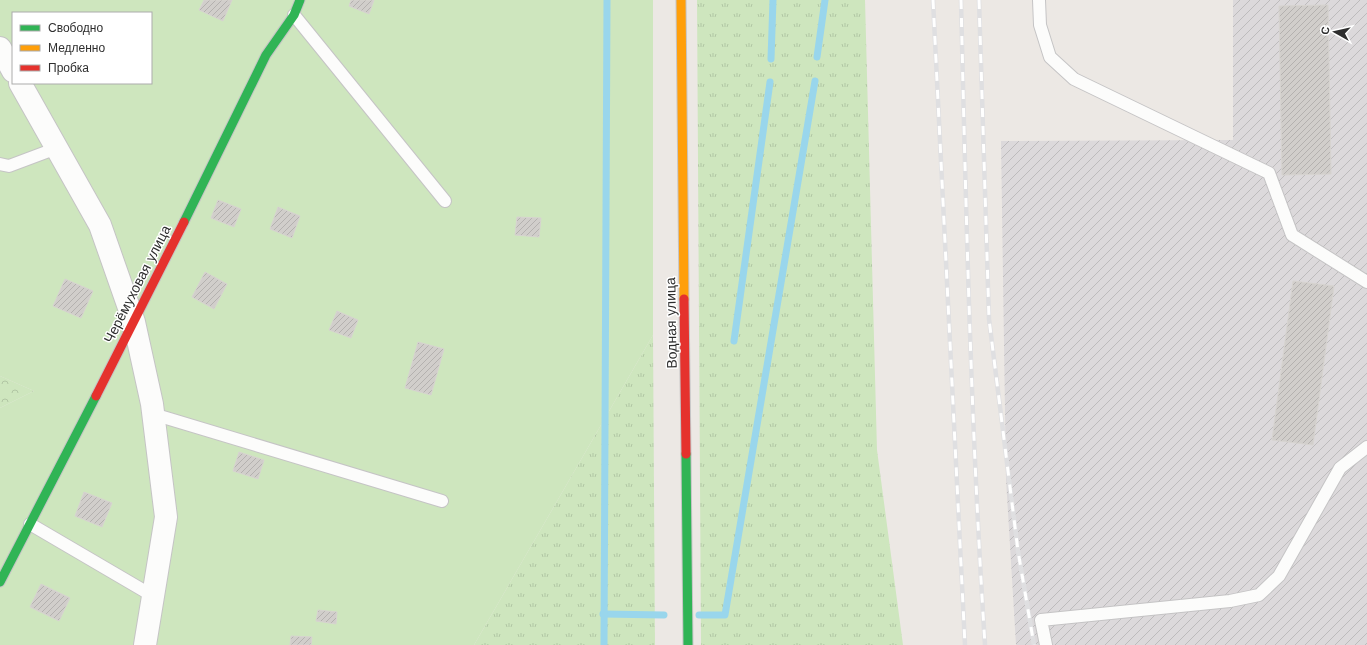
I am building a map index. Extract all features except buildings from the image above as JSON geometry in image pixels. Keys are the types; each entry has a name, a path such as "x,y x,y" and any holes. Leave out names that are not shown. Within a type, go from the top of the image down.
{"street":[{"name":"Черёмуховая улица","path":"0,582 134,322 266,55 294,14 300,0"},
{"name":"Водная улица","path":"681,0 688,645"},
{"path":"0,48 12,69"},
{"path":"21,84 100,224 134,322 153,414 166,517 145,645"}],"lane":[{"path":"1039,0 1040,25 1050,57 1074,80 1269,173 1292,235 1367,282"},
{"path":"294,14 445,201"},
{"path":"0,164 9,166 57,148"},
{"path":"153,414 442,501"},
{"path":"1046,645 1041,620 1230,601 1259,594 1279,576 1340,468 1367,447"},
{"path":"30,524 153,596"}],"shaded area":[{"path":"1233,0 1367,0 1367,645 1016,645 1006,479 1001,141 1233,140"}],"green space":[{"path":"0,0 653,0 653,335 474,645 0,645 0,408 34,391 0,376"},
{"path":"697,0 865,0 877,450 903,645 701,645"},
{"path":"653,335 655,645 474,645"},
{"path":"0,376 34,391 0,408"}],"waterway":[{"path":"604,645 607,0"},
{"path":"771,59 773,0"},
{"path":"817,57 825,0"},
{"path":"699,615 725,615 815,81"},
{"path":"734,341 770,82"},
{"path":"603,614 664,615"}],"railway":[{"path":"933,0 965,645"},
{"path":"961,0 967,242 976,484 985,645"},
{"path":"979,0 989,319 1018,551 1034,645"}],"traffic: fast":[{"path":"184,222 266,55 294,15 300,0"},
{"path":"0,582 96,396"},
{"path":"686,454 688,645"}],"traffic: slow":[{"path":"681,0 684,299"}],"traffic: jam":[{"path":"96,396 184,222"},
{"path":"684,299 686,454"}]}
